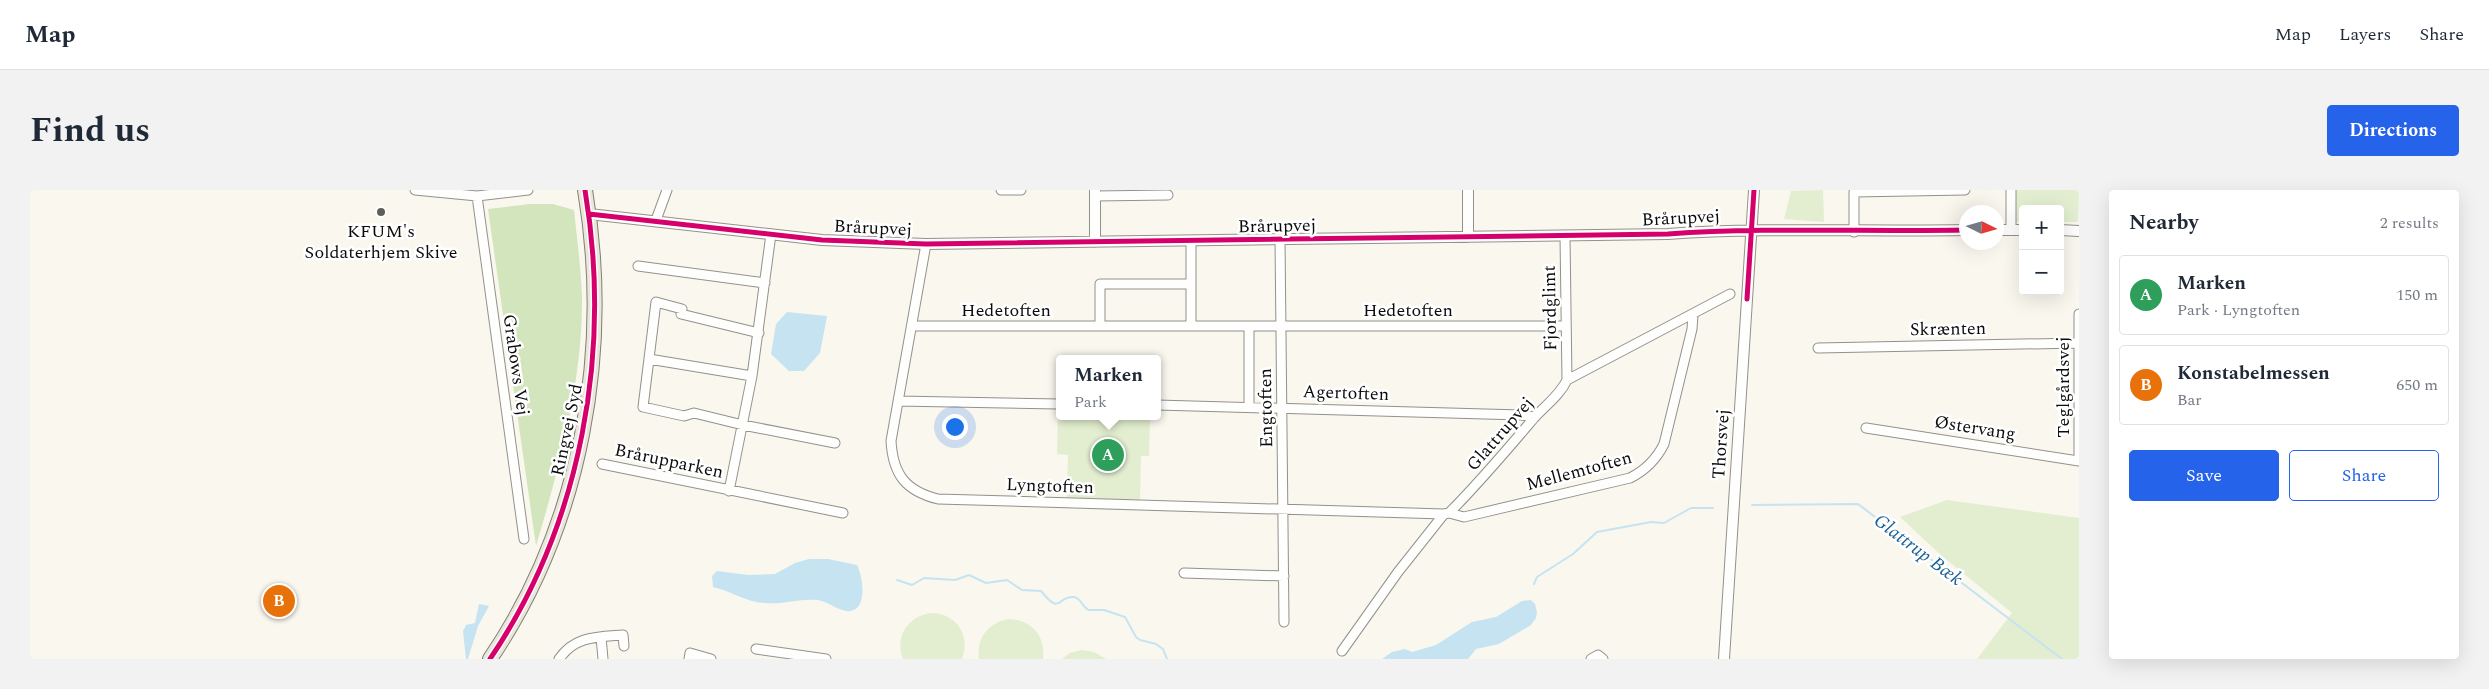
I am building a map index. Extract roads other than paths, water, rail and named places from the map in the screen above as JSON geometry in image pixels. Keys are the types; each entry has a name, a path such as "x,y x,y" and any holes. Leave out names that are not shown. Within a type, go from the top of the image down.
{"main road":[{"name":"Ringvej Syd","path":"490,659 523,603 546,552 562,509 580,448 588,404 595,329 594,260 585,190"}],"street":[{"path":"415,190 477,196 525,190"},
{"path":"656,220 667,190"},
{"path":"1001,190 1021,190"},
{"path":"1468,190 1468,237"},
{"name":"Thorsvej","path":"1724,659 1754,190"},
{"path":"1854,232 1854,192 1965,190"},
{"path":"2011,190 2011,230"},
{"path":"1095,242 1095,193 1163,193"},
{"name":"Grabows Vej","path":"477,196 524,539"},
{"name":"Brårupvej","path":"589,214 855,242 926,244 1565,236 1751,230 1854,232 1959,230"},
{"path":"2004,230 2019,230"},
{"path":"2064,230 2079,231"},
{"name":"Brårupparken","path":"728,491 752,376 771,234"},
{"name":"Fjordglimt","path":"1565,236 1567,380"},
{"name":"Engtoften","path":"1280,240 1284,622"},
{"path":"1191,241 1191,326"},
{"name":"Lyngtoften","path":"926,244 891,441 892,456 903,480 923,496 938,499 1446,514"},
{"path":"638,266 765,283"},
{"path":"1100,326 1100,284 1191,284"},
{"name":"Glattrupvej","path":"1342,651 1398,572 1446,514 1486,476 1535,417 1563,388 1567,380 1730,294"},
{"path":"759,333 681,314 682,309 656,302 643,407 684,416 694,413 743,426 835,443"},
{"name":"Teglgårdsvej","path":"2079,314 2079,461"},
{"name":"Mellemtoften","path":"1446,514 1464,517 1630,478 1641,472 1658,455 1664,444 1692,329 1693,315"},
{"name":"Hedetoften","path":"912,326 1566,326"},
{"path":"1249,327 1249,407"},
{"name":"Skrænten","path":"1818,348 2079,343"},
{"path":"649,359 752,376"},
{"path":"898,401 1056,404"},
{"name":"Agertoften","path":"1161,406 1249,407 1535,417"},
{"name":"Østervang","path":"1866,428 2079,461"},
{"name":"Brårupparken","path":"602,464 844,513"},
{"path":"1184,572 1284,576"},
{"path":"559,659 565,650 582,639 623,635 624,646"},
{"path":"602,636 603,659"},
{"path":"756,649 786,656 826,659"},
{"path":"689,659 690,653 711,659"},
{"path":"1591,659 1598,655 1603,659"}],"water":[{"path":"787,312 827,316 820,353 804,371 789,371 771,354 776,324"},
{"path":"809,559 828,559 857,565 862,585 861,601 858,607 846,611 818,600 778,603 757,602 713,587 712,576 717,571 749,575 775,574 795,563"},
{"path":"1531,600 1535,604 1537,612 1536,618 1531,625 1499,644 1476,649 1468,659 1382,659 1392,652 1405,649 1412,652 1436,645 1472,622 1496,617 1522,601"},
{"path":"479,604 489,606 478,626 468,659 466,659 463,631 466,625 475,623"}],"waterway":[{"name":"Glattrup Bæk","path":"1752,505 1858,504 2062,659"},
{"name":"Glattrup Bæk","path":"1534,584 1537,577 1573,554 1597,532 1651,522 1664,523 1691,508 1713,508"},
{"path":"897,580 912,585 924,578 955,580 969,575 986,583 1007,580 1022,590 1041,591 1056,604 1069,597 1074,597 1089,610 1104,610 1125,617 1136,637 1140,640 1156,644 1163,649 1167,659"}],"place":[{"name":"KFUM's Soldaterhjem Skive","path":"381,212"},
{"name":"Marken","path":"1108,455"},
{"name":"Konstabelmessen","path":"279,601"}]}
